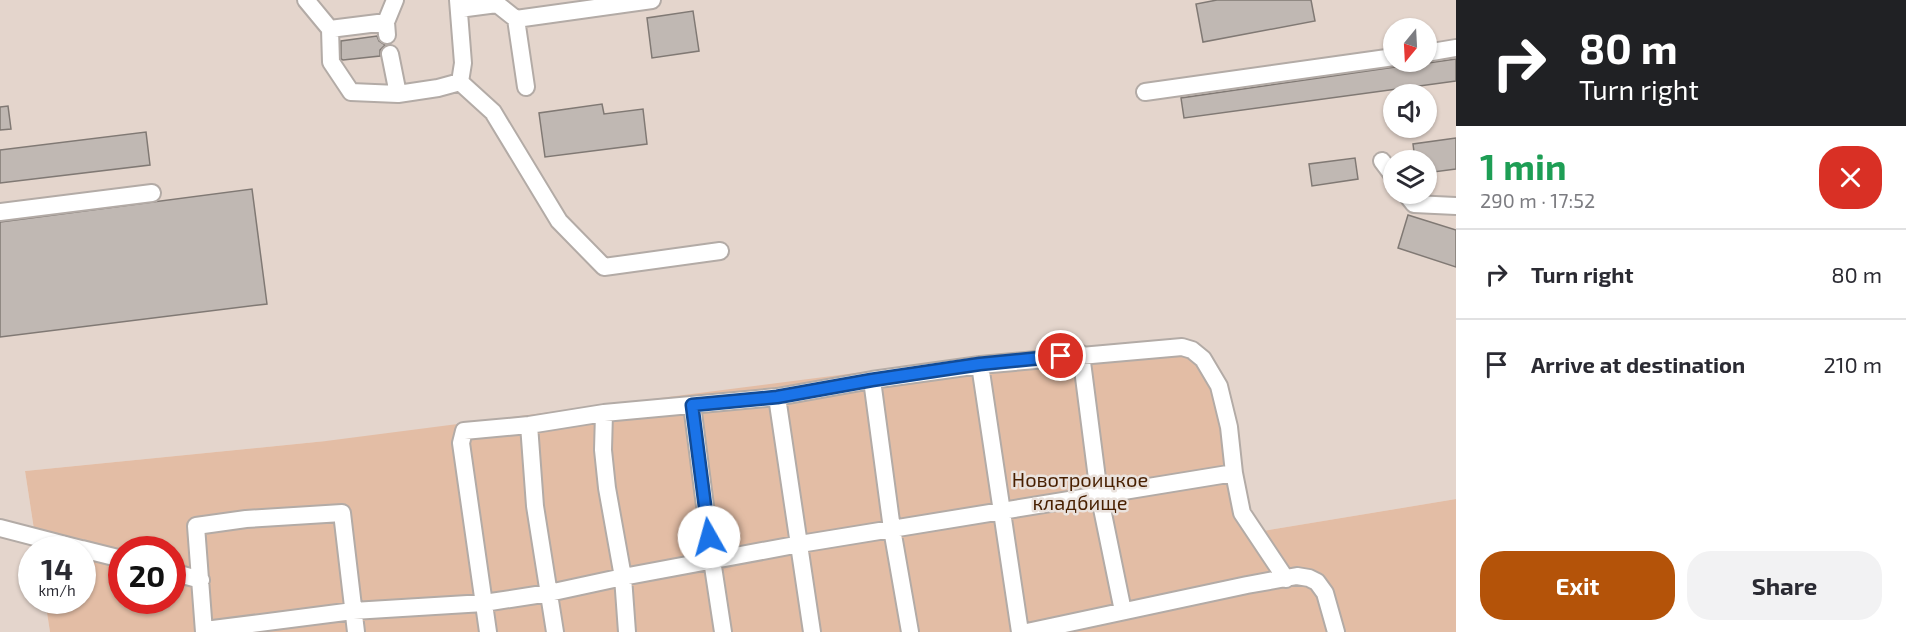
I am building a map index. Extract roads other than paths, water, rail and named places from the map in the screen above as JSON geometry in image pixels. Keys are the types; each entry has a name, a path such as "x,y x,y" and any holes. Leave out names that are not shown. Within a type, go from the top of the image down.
{"street":[{"path":"306,0 330,29 331,62 351,92 398,94 460,82"},
{"path":"330,29 387,29 395,0"},
{"path":"460,82 463,63 458,4 496,4 516,19 652,0"},
{"path":"516,19 525,87"},
{"path":"1437,51 1456,48"},
{"path":"390,54 398,94"},
{"path":"1145,92 1383,59"},
{"path":"460,82 493,112 559,220 604,267 720,251"},
{"path":"0,212 152,193"},
{"path":"1414,204 1456,206"},
{"path":"488,632 461,443 464,431 530,425 604,413 777,397 980,364 1182,347 1192,350 1203,359 1220,386 1229,427 1234,473 1242,513 1286,579"},
{"path":"1081,354 1099,494 1122,611"},
{"path":"980,364 1020,632"},
{"path":"872,380 892,529 910,632"},
{"path":"777,397 813,632"},
{"path":"692,405 723,632"},
{"path":"604,413 603,450 607,488 623,577 627,632"},
{"path":"530,425 535,506 555,632"},
{"path":"356,632 353,611 342,513 246,519 196,526 204,631 353,611 484,603 549,593 800,544 1234,473"},
{"path":"0,528 31,536"},
{"path":"186,576 201,580"},
{"path":"1027,632 1297,576 1317,582 1325,593 1336,632"}],"park label":[{"name":"Новотроицкое кладбище","path":"1080,490"}]}
